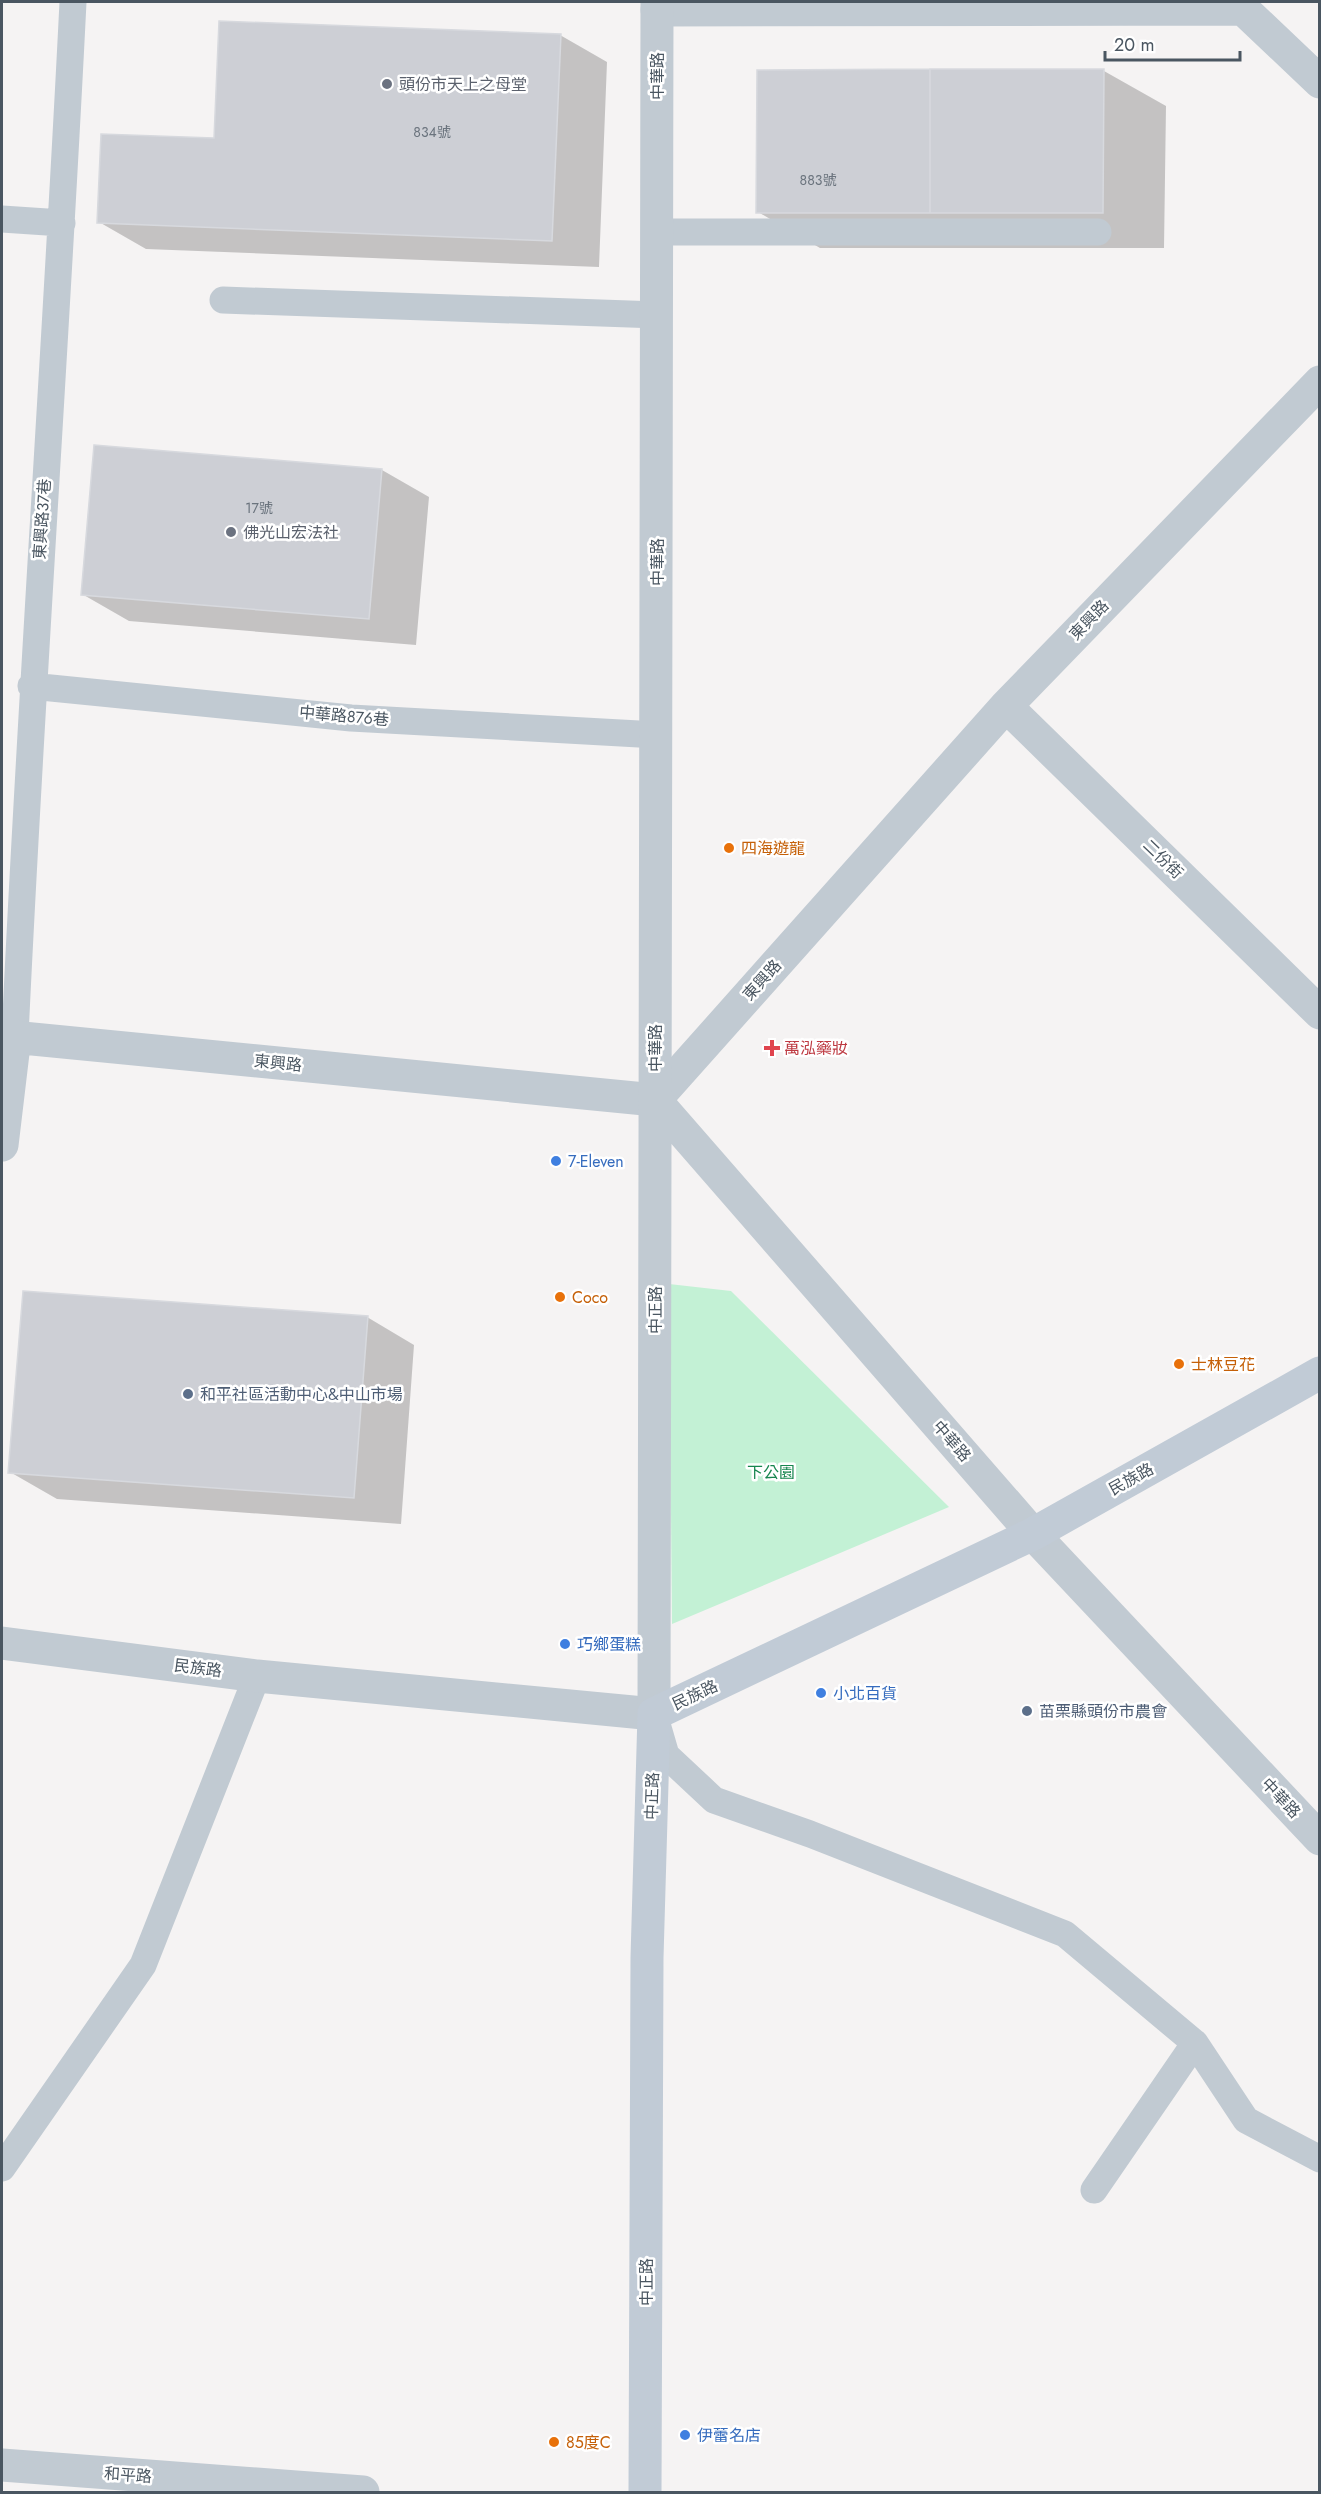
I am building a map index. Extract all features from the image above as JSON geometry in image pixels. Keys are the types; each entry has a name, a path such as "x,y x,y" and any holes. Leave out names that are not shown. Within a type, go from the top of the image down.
{"main road":[{"name":"民族路","path":"654,1714 1033,1534 1320,1374"},
{"name":"中正路","path":"645,2493 647,1958 654,1714"}],"street":[{"path":"657,6 1243,9 1320,82"},
{"name":"中華路","path":"657,6 655,1100 1033,1534 1320,1839"},
{"name":"東興路","path":"8,1036 655,1100 1006,706 1320,382"},
{"name":"二份街","path":"1006,706 1320,1013"},
{"path":"2,1145 8,1036"},
{"name":"中正路","path":"654,1714 655,1100"},
{"name":"民族路","path":"2,1643 257,1676 654,1714"},
{"name":"和平路","path":"2,2465 188,2486 363,2493"}],"lane":[{"name":"東興路37巷","path":"8,1036 62,223 73,2"},
{"path":"2,219 62,223"},
{"path":"658,232 1098,232"},
{"path":"223,300 657,315"},
{"name":"中華路876巷","path":"32,686 351,718 657,735"},
{"path":"2,2168 143,1965 257,1676"},
{"path":"654,1714 666,1755 714,1800 810,1834 1065,1934 1195,2043 1246,2120 1320,2159"},
{"path":"1094,2190 1195,2043"}],"green space":[{"name":"下公園","path":"669,1284 731,1291 949,1507 672,1624"}],"building":[{"name":"頭份市天上之母堂","path":"219,21 561,34 552,241 97,223 101,134 214,138"},
{"path":"930,69 1104,69 1103,213 930,213"},
{"path":"930,69 930,213 756,213 757,70"},
{"name":"佛光山宏法社","path":"94,445 382,469 369,619 81,595"},
{"name":"和平社區活動中心&中山市場","path":"23,1291 368,1316 354,1498 8,1473"}],"place":[{"name":"頭份市天上之母堂","path":"387,84"},
{"name":"佛光山宏法社","path":"231,532"},
{"name":"四海遊龍","path":"729,848"},
{"name":"萬泓藥妝","path":"772,1048"},
{"name":"7-Eleven","path":"556,1161"},
{"name":"Coco","path":"560,1297"},
{"name":"士林豆花","path":"1179,1364"},
{"name":"和平社區活動中心&中山市場","path":"188,1394"},
{"name":"巧鄉蛋糕","path":"565,1644"},
{"name":"小北百貨","path":"821,1693"},
{"name":"苗栗縣頭份市農會","path":"1027,1711"},
{"name":"伊蕾名店","path":"685,2435"},
{"name":"85度C","path":"554,2442"}]}
